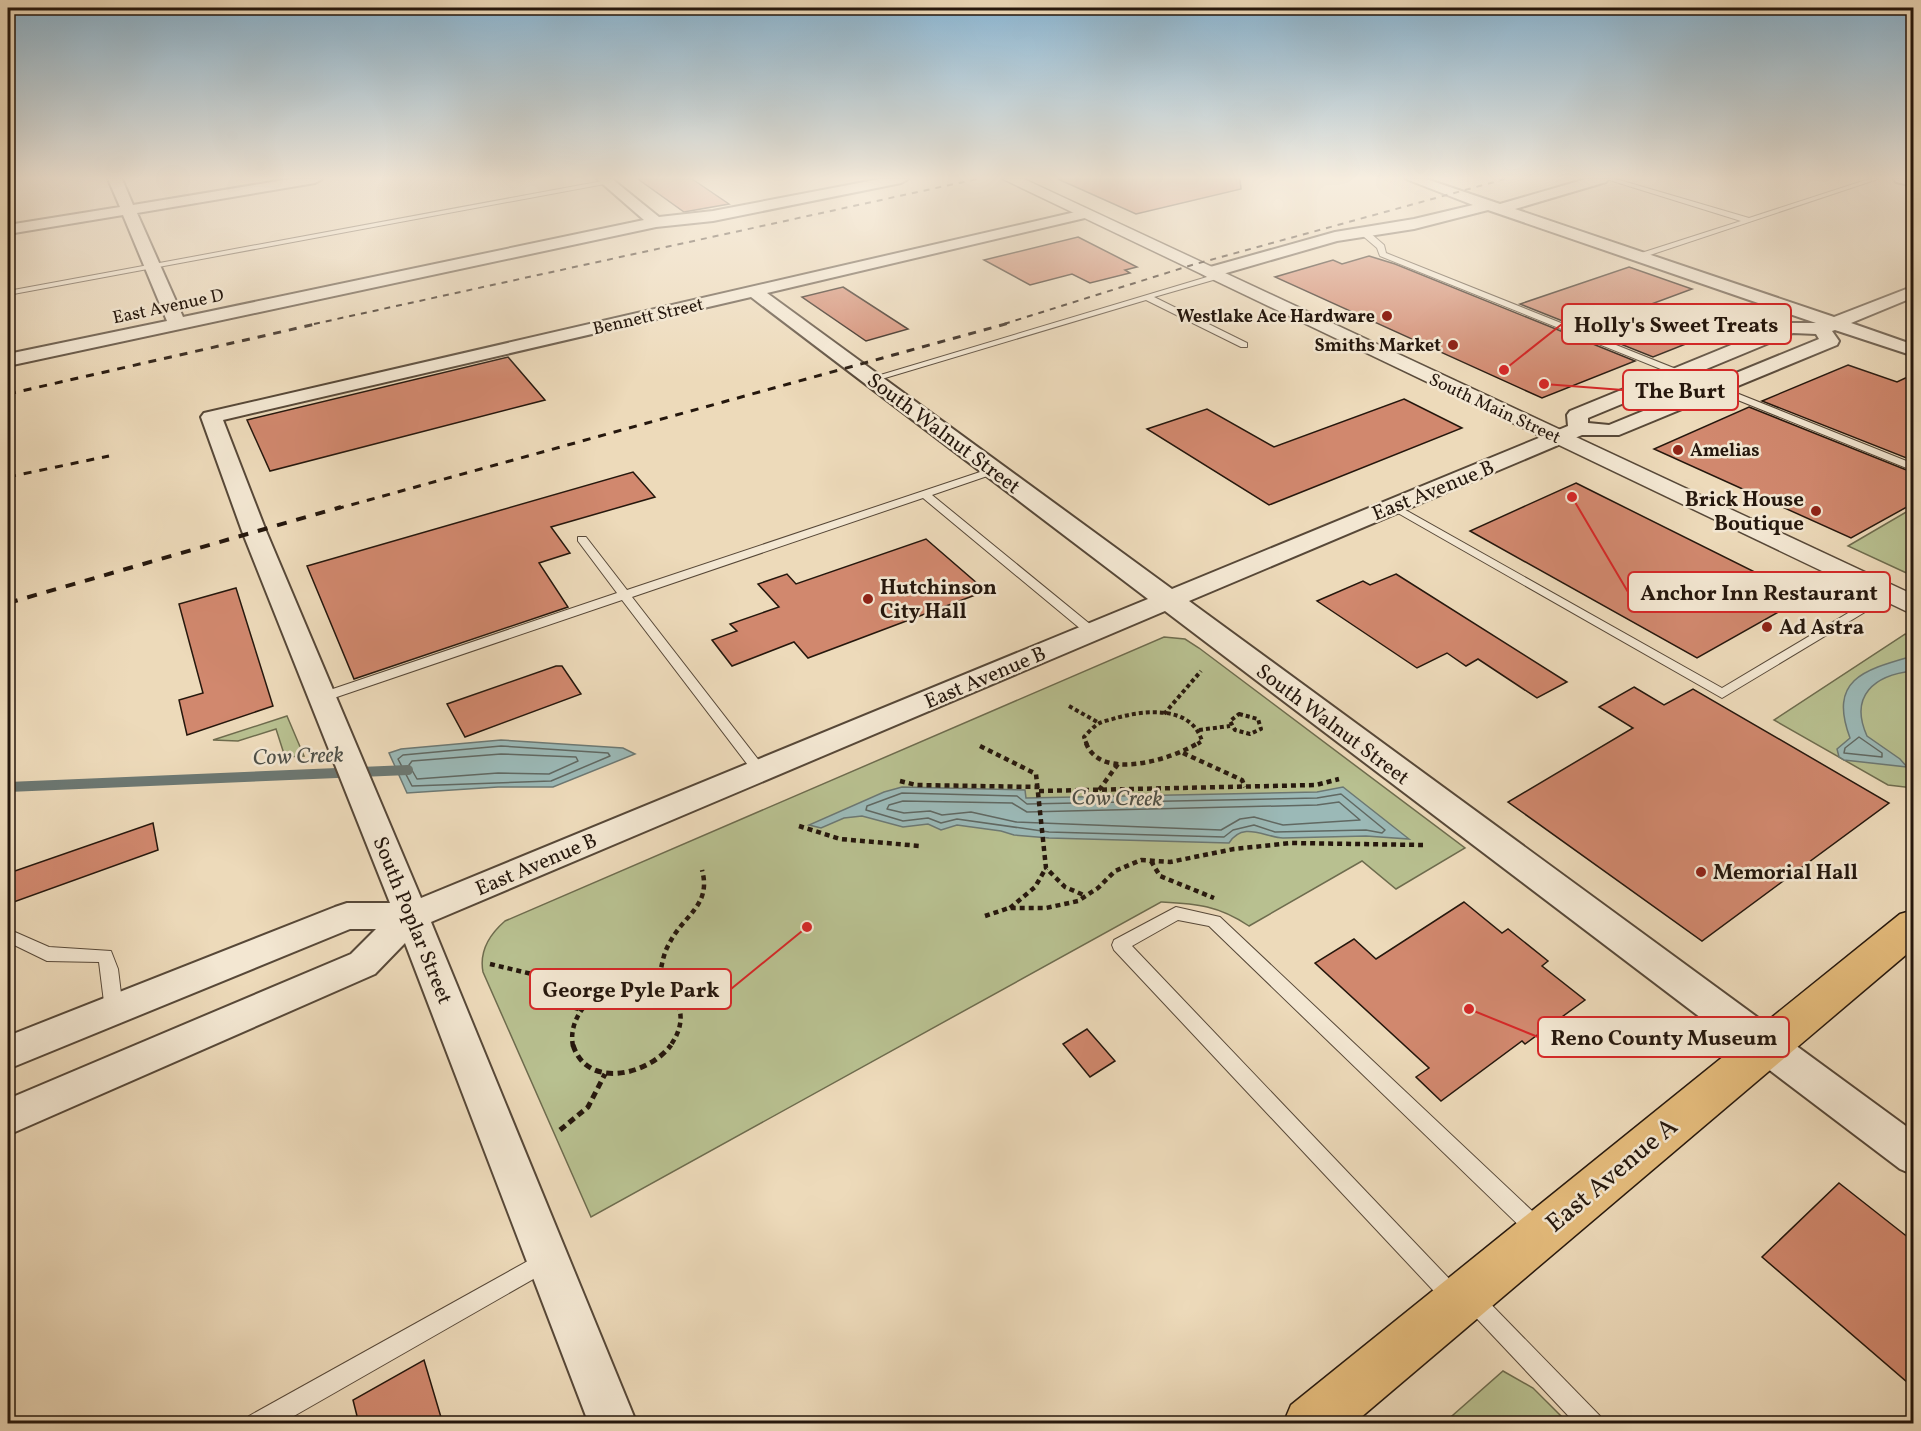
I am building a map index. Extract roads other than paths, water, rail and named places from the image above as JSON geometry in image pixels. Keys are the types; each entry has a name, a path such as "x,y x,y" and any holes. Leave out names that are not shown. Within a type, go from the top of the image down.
{"main road":[{"name":"East Avenue A","path":"1310,1424 1914,925"}],"street":[{"path":"145,246 177,324"},
{"name":"East Avenue D","path":"8,360 544,246"},
{"name":"Bennett Street","path":"211,417 948,246"},
{"name":"South Main Street","path":"1152,246 1569,434 1914,606"},
{"path":"1213,274 1306,246"},
{"path":"1606,246 1828,326 1914,351"},
{"name":"South Walnut Street","path":"754,291 1914,1155"},
{"path":"1828,326 1830,341 1612,431 1569,434 1577,415 1678,373 1791,327 1828,326 1914,291"},
{"name":"South Poplar Street","path":"211,417 254,531 369,808 613,1424"},
{"name":"East Avenue B","path":"8,1053 347,916 411,915 1569,434"},
{"name":"East Avenue B","path":"8,1117 363,964 411,915"}],"lane":[{"path":"8,293 264,246"},
{"path":"1380,246 1383,254 1914,468"},
{"path":"1638,257 1671,246"},
{"path":"872,379 1147,297 1213,274"},
{"path":"1147,297 1244,345"},
{"path":"323,697 995,470"},
{"path":"925,494 1092,632"},
{"path":"1393,506 1722,694 1889,594"},
{"path":"582,539 759,770"},
{"path":"1541,1233 1214,921 1176,913 1120,945 1462,1297 1592,1424"},
{"path":"8,936 47,954 105,956 110,969 114,1010"},
{"path":"257,1424 549,1260"}],"water":[{"path":"1913,656 1913,671 1887,677 1877,683 1863,699 1861,710 1867,736 1900,759 1907,767 1844,760 1839,757 1837,749 1850,738 1844,718 1847,690 1855,680 1879,666"},
{"path":"501,740 623,748 635,754 553,787 498,787 407,793 389,753 401,749"},
{"path":"902,787 1025,790 1026,798 1317,792 1343,787 1409,839 1366,836 1283,838 1247,831 1235,836 1229,843 1049,838 1014,835 957,825 941,830 928,824 903,827 862,816 844,818 821,828 809,825 884,792"}],"waterway":[{"name":"Cow Creek","path":"8,787 408,770"}],"railway":[{"path":"314,324 672,246"},
{"path":"1004,324 1192,265 1262,246"},
{"path":"8,394 320,323"},
{"path":"336,509 1009,323"},
{"path":"8,477 109,456"},
{"path":"8,603 341,507"}],"place":[{"name":"Westlake Ace Hardware","path":"1387,316"},
{"name":"Smiths Market","path":"1453,345"},
{"name":"Holly's Sweet Treats","path":"1504,370"},
{"name":"The Burt","path":"1544,384"},
{"name":"Amelias","path":"1678,450"},
{"name":"Anchor Inn Restaurant","path":"1572,497"},
{"name":"Brick House Boutique","path":"1816,511"},
{"name":"Hutchinson City Hall","path":"868,599"},
{"name":"Ad Astra","path":"1767,627"},
{"name":"Memorial Hall","path":"1701,872"},
{"name":"George Pyle Park","path":"807,927"},
{"name":"Reno County Museum","path":"1469,1009"}]}
